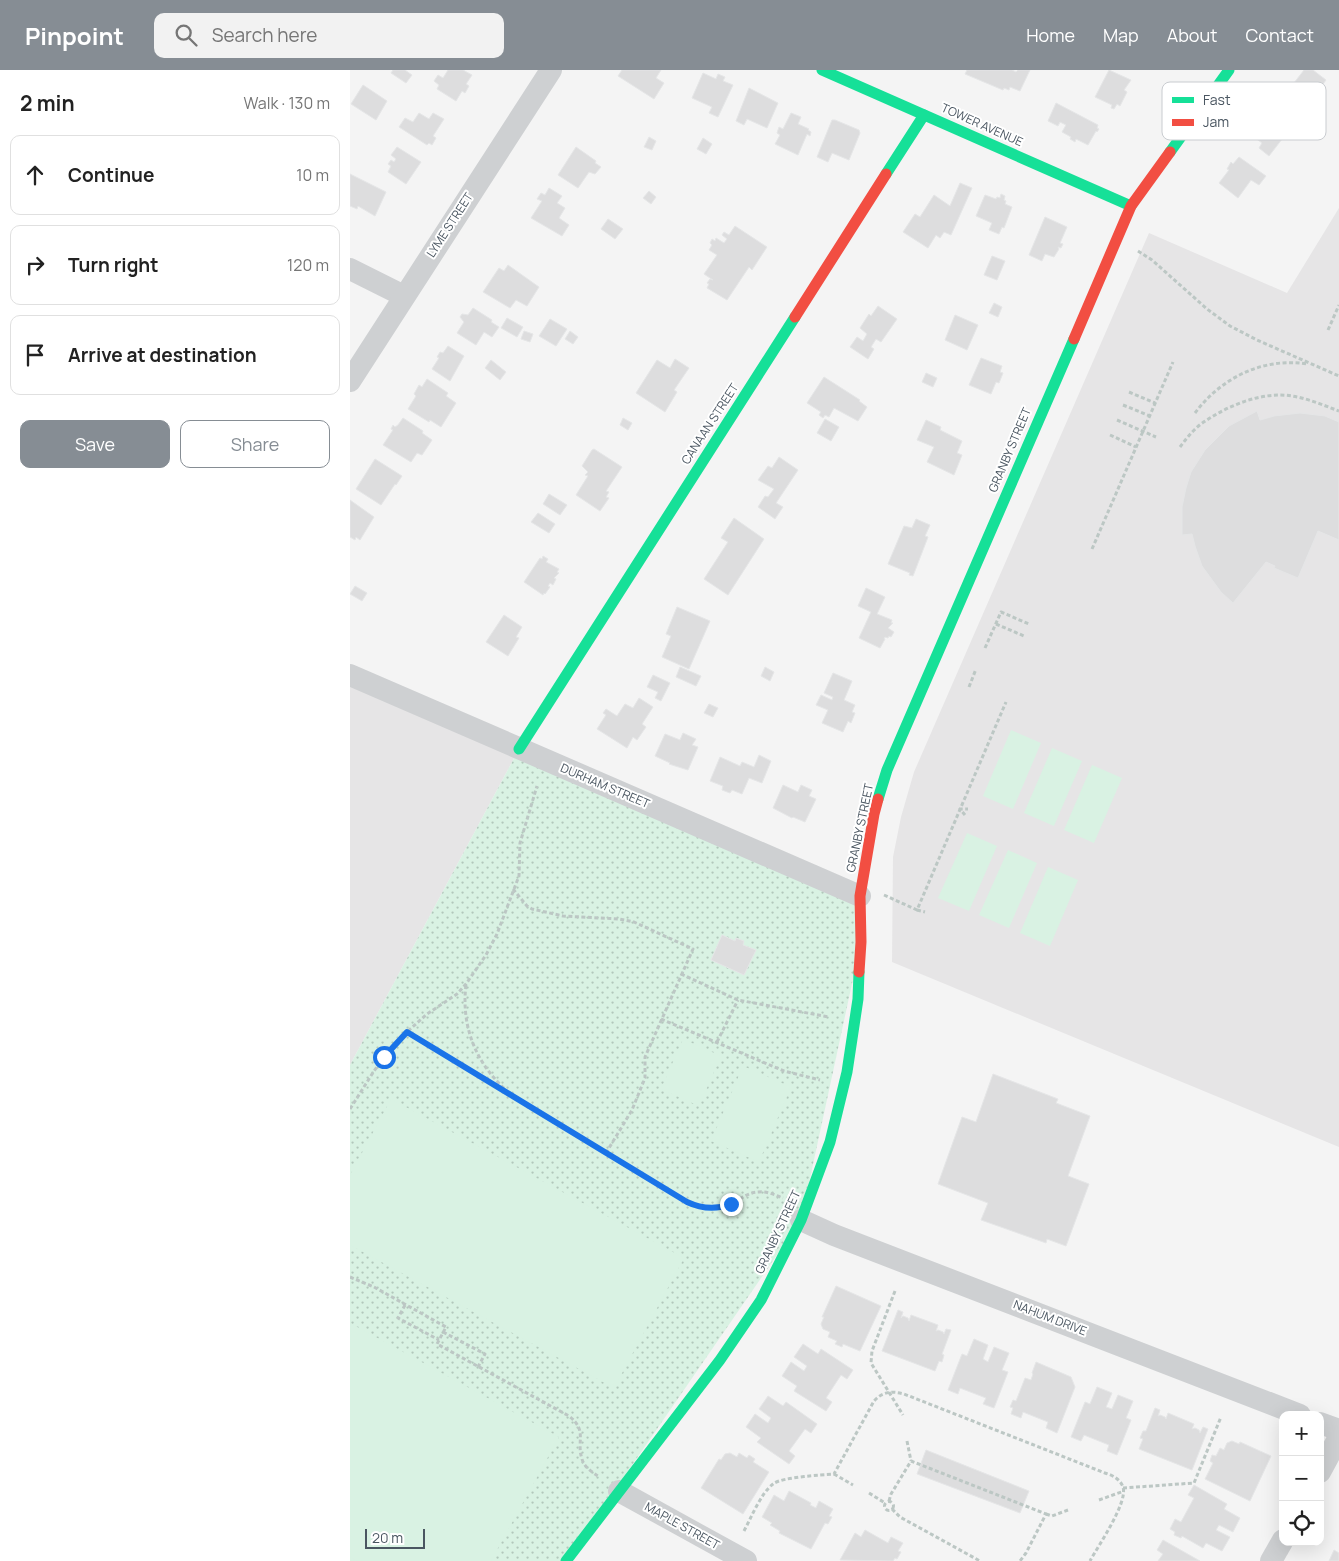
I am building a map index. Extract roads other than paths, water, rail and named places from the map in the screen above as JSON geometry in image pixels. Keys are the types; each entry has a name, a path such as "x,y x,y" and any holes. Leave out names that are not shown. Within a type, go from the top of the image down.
{"main road":[{"name":"TOWER AVENUE","path":"822,70 1131,206"},
{"name":"GRANBY STREET","path":"1220,82 1229,70"},
{"name":"CANAAN STREET","path":"519,749 924,115"},
{"name":"GRANBY STREET","path":"566,1561 720,1360 761,1300 801,1220 830,1142 847,1072 858,999 861,942 860,896 874,814 887,770 1131,206 1179,140"}],"street":[{"name":"LYME STREET","path":"350,381 552,70"},
{"path":"350,269 404,296"},
{"name":"DURHAM STREET","path":"350,675 860,896"},
{"name":"NAHUM DRIVE","path":"801,1220 1290,1411"},
{"path":"1324,1424 1339,1430"},
{"path":"1324,1465 1339,1437"},
{"name":"MAPLE STREET","path":"619,1491 746,1561"},
{"path":"1272,1561 1280,1546"}]}
